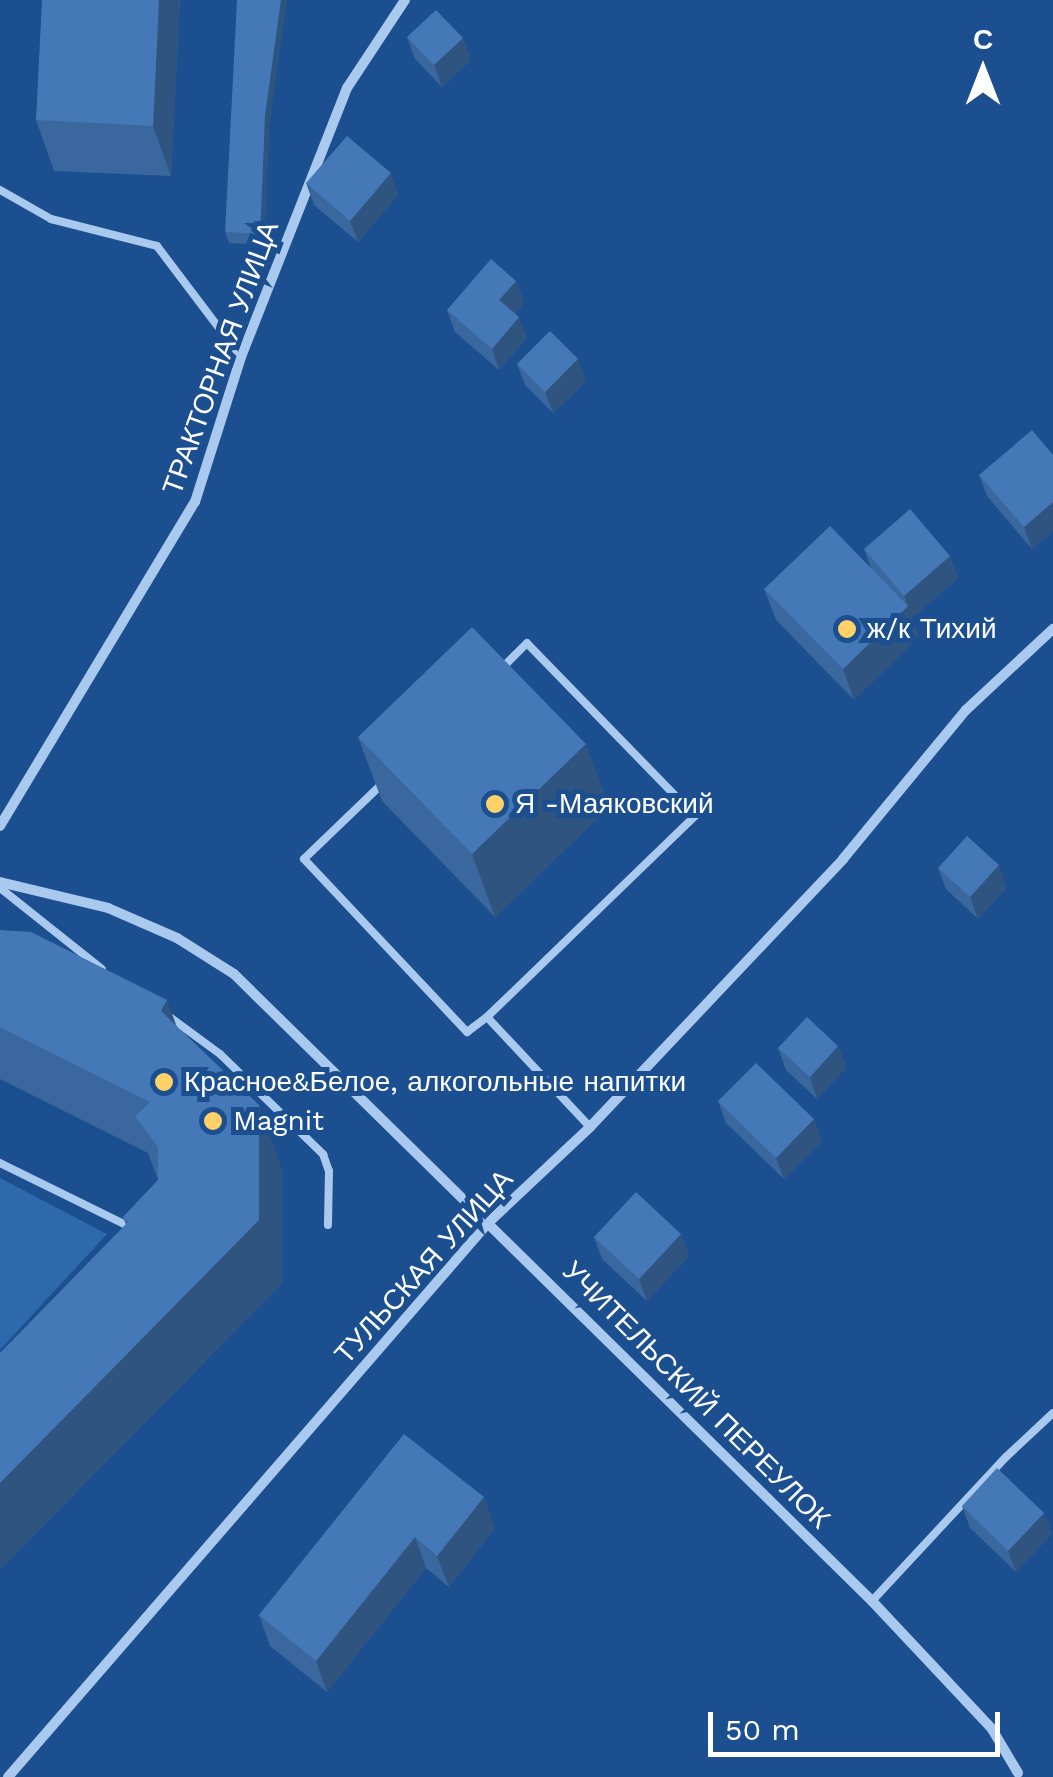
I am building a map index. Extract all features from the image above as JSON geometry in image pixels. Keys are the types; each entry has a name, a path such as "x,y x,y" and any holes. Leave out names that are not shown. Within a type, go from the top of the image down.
{"street":[{"name":"ТРАКТОРНАЯ УЛИЦА","path":"0,826 195,502 242,357 347,88 406,0"},
{"name":"ТУЛЬСКАЯ УЛИЦА","path":"8,1777 488,1222 590,1127 843,859 966,710 1053,629"},
{"name":"УЧИТЕЛЬСКИЙ ПЕРЕУЛОК","path":"0,885 108,908 177,938 234,974 872,1601 992,1729 1018,1773"}],"lane":[{"path":"0,190 51,219 156,246 242,357"},
{"path":"388,778 304,859 467,1032 695,816 527,643 499,670"},
{"path":"0,885 107,973"},
{"path":"156,1008 220,1054 322,1154 328,1171 328,1225"},
{"path":"487,1017 590,1127"},
{"path":"0,1163 136,1231 138,1238"},
{"path":"872,1601 1006,1457 1053,1413"}],"shaded area":[{"path":"0,1178 107,1234 0,1350"}],"building":[{"path":"42,0 159,0 153,126 36,120"},
{"path":"237,0 281,0 265,116 260,234 225,232"},
{"path":"436,10 463,38 434,65 407,37"},
{"path":"347,136 391,173 350,221 306,183"},
{"path":"491,259 516,281 499,300 519,317 492,349 447,310"},
{"path":"550,331 578,359 545,392 517,364"},
{"path":"1032,430 1053,455 1053,502 1024,527 979,475"},
{"path":"910,509 950,556 904,596 864,549"},
{"name":"ж/к Тихий","path":"830,526 908,606 843,669 764,589"},
{"path":"472,627 586,744 472,854 358,737"},
{"path":"967,836 999,865 970,897 938,868"},
{"path":"0,930 31,932 167,1000 161,1011 259,1105 259,1220 0,1483 0,1353 128,1222 123,1217 158,1180 158,1147 135,1116 150,1102 0,1027"},
{"path":"807,1017 838,1046 810,1077 778,1048"},
{"path":"756,1063 814,1119 776,1158 718,1101"},
{"path":"636,1192 681,1234 639,1279 594,1237"},
{"path":"404,1434 484,1497 437,1556 415,1537 316,1661 259,1615"},
{"path":"997,1468 1044,1513 1008,1551 962,1506"}],"place":[{"name":"ж/к Тихий","path":"847,629"},
{"name":"Я -Маяковский","path":"495,804"},
{"name":"Красное&Белое, алкогольные напитки","path":"164,1082"},
{"name":"Magnit","path":"213,1121"}]}
